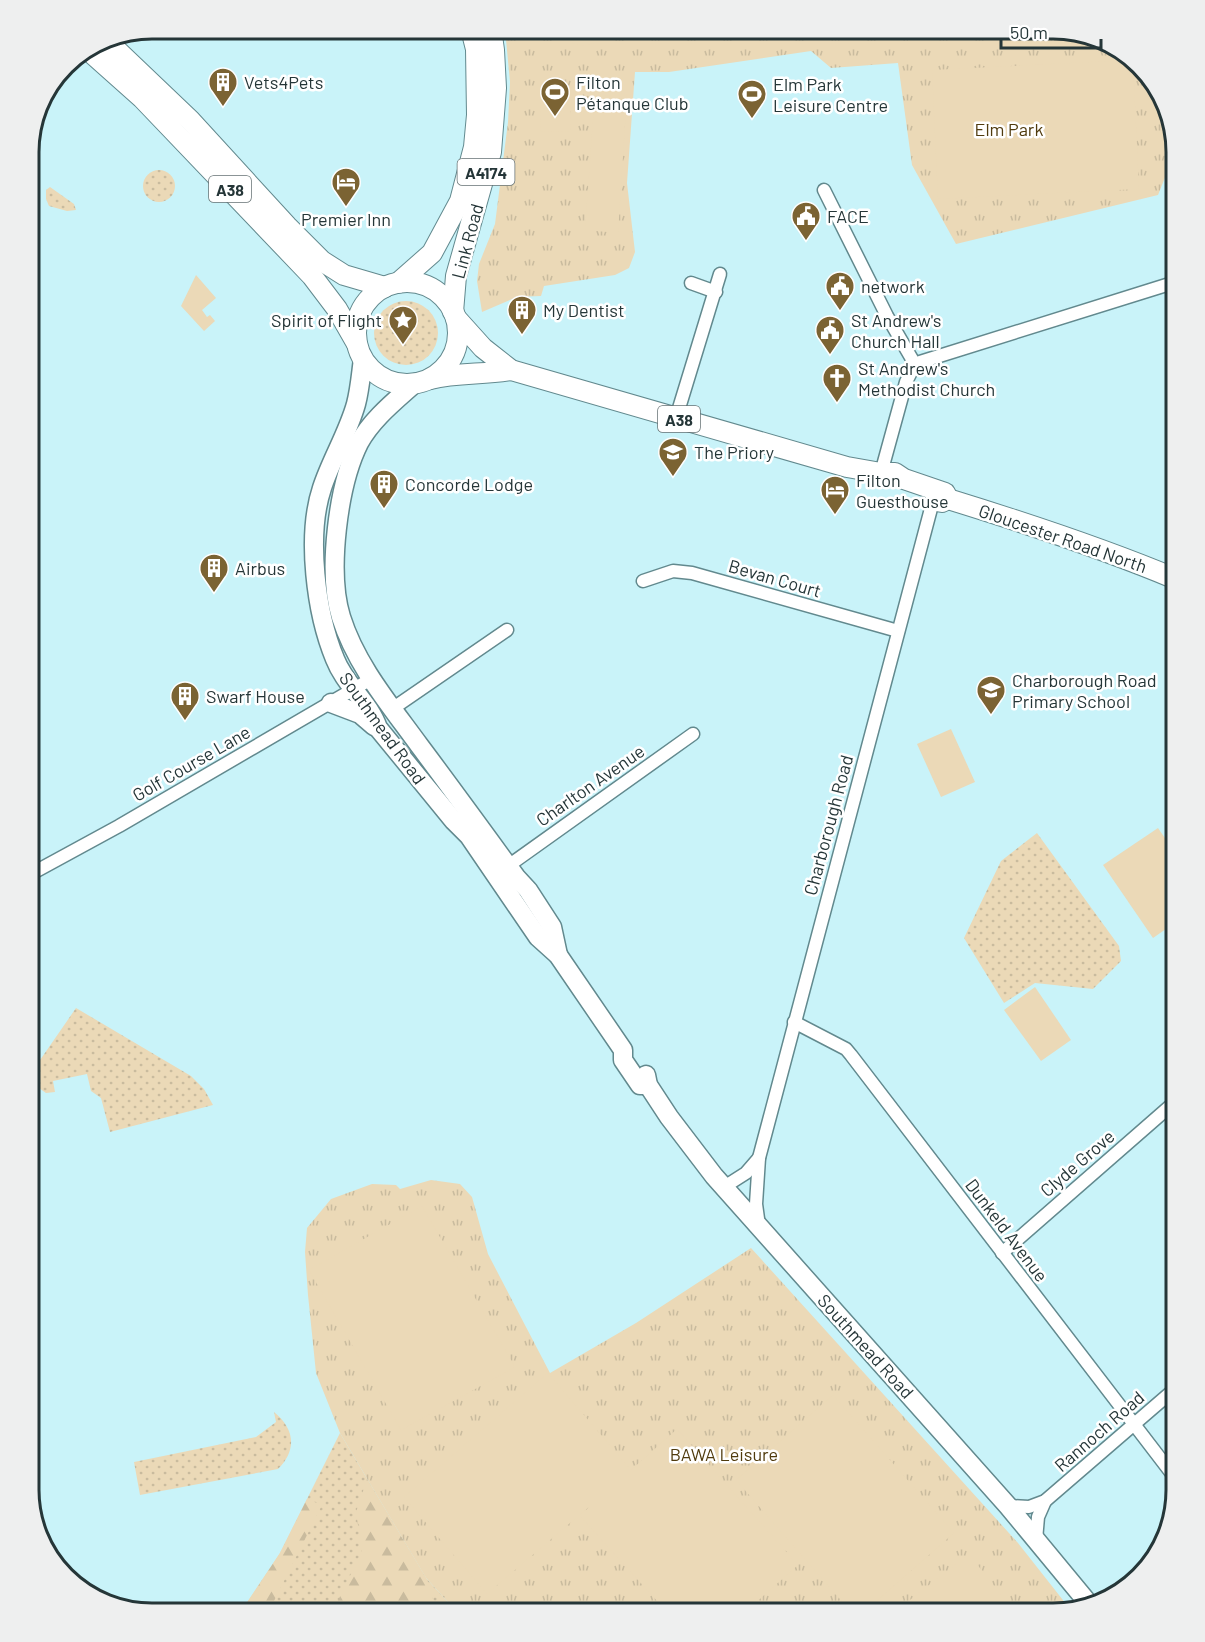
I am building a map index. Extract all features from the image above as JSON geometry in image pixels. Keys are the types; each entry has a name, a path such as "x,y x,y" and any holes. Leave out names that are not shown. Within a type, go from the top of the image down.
{"main road":[{"name":"Link Road","path":"392,285 432,253 460,201 474,147 477,115 476,49 474,39"},
{"name":"Link Road","path":"454,315 456,276 491,152 496,88 492,39"},
{"name":"A38","path":"113,46 190,120 322,261 344,275 392,285"},
{"name":"A38","path":"94,55 142,98 312,276 337,309 360,351"},
{"path":"415,283 431,288 444,298 454,315 458,333 456,347 450,360 440,371 421,381 399,384 385,379 372,370 360,351 356,327 361,310 371,297 392,285 415,283"},
{"name":"Gloucester Road North","path":"454,315 483,348 511,370 847,467 895,473 945,493 941,500 1068,537 1166,575"},
{"name":"Southmead Road","path":"360,351 356,403 321,490 317,514 315,562 315,579 325,626 335,659 353,690 374,717 378,728 454,821 469,836 538,937 558,955 623,1050 632,1055 648,1077 648,1085 669,1117 724,1187 1008,1506 1084,1598"},
{"name":"Gloucester Road North","path":"421,381 450,374 468,372 487,374 511,370"},
{"name":"Southmead Road","path":"421,381 378,417 360,442 349,470 339,508 335,552 336,588 341,616 371,680 528,890 552,927 558,955"},
{"path":"331,703 360,714 378,728"},
{"path":"512,871 521,898 519,910"}],"street":[{"path":"824,190 887,316 916,366"},
{"path":"676,418 720,274"},
{"path":"691,283 716,292"},
{"path":"881,473 906,381 916,366 927,360 1166,285"},
{"name":"Charborough Road","path":"759,1227 756,1204 759,1158 898,631 941,500"},
{"name":"Bevan Court","path":"643,581 673,571 692,573 898,631"},
{"path":"392,709 507,630"},
{"name":"Golf Course Lane","path":"39,870 119,826 371,680"},
{"name":"Charlton Avenue","path":"512,871 693,734"},
{"name":"Dunkeld Avenue","path":"794,1022 846,1049 852,1055 1166,1466"},
{"name":"Clyde Grove","path":"1002,1253 1166,1110"},
{"path":"724,1187 746,1173 759,1158"},
{"name":"Rannoch Road","path":"1045,1501 1166,1397"},
{"path":"1008,1506 1029,1507 1045,1501"},
{"path":"1036,1540 1038,1517 1045,1501"}],"green space":[{"name":"Elm Park","path":"506,39 1061,39 1090,45 1110,54 1122,62 1143,83 1151,95 1162,123 1165,137 1166,175 1158,195 956,244 912,165 898,63 831,68 811,51 669,72 635,72 627,183 635,252 629,268 615,275 544,286 541,296 517,297 482,312 477,281 479,264 495,224 508,122 510,82"},
{"path":"566,39 599,39 582,46"},
{"path":"908,39 999,39 908,41"},
{"path":"1120,61 1133,72 1139,189 938,199 932,70"},
{"path":"595,92 627,94 618,233 585,230"},
{"name":"Filton Pétanque Club","path":"541,104 571,106 570,132 540,131"},
{"path":"159,170 170,175 175,186 170,197 159,202 148,197 143,186 148,175"},
{"path":"50,187 74,204 76,210 67,211 49,206 46,190"},
{"path":"196,275 216,298 202,310 207,317 210,315 215,321 204,331 181,306"},
{"path":"406,301 429,310 438,333 429,356 406,365 383,356 374,333 383,310"},
{"path":"951,729 975,782 941,797 917,744"},
{"path":"1158,828 1166,840 1166,929 1153,938 1103,865"},
{"path":"1037,833 1119,946 1121,961 1093,989 1035,983 1004,1003 964,938 1001,861"},
{"path":"1035,987 1071,1040 1041,1061 1004,1010"},
{"path":"76,1008 191,1076 204,1089 213,1105 110,1132 101,1098 91,1091 87,1074 53,1081 55,1092 46,1093 39,1088 39,1062"},
{"name":"BAWA Leisure","path":"431,1180 460,1184 472,1197 488,1254 550,1373 636,1323 751,1248 1018,1543 1065,1602 449,1603 426,1578 340,1433 316,1373 305,1252 307,1228 331,1199 372,1184 396,1185 400,1189"},
{"path":"422,1206 515,1367 401,1430 309,1270"},
{"path":"548,1373 631,1470 677,1429 798,1565 755,1603 659,1603 580,1516 590,1506 487,1594 404,1497"},
{"path":"833,1395 954,1533 874,1603 843,1603 736,1480"},
{"path":"274,1412 286,1425 291,1440 288,1454 278,1469 140,1495 134,1462 256,1437 276,1422"},
{"path":"340,1433 426,1578 449,1603 247,1603 280,1553"},
{"path":"367,1479 426,1578 433,1598 421,1603 337,1603 362,1551 356,1512"},
{"path":"307,1499 322,1505 273,1603 247,1603 280,1553"},
{"path":"969,1554 1007,1603 906,1603"},
{"path":"634,1594 643,1603 624,1603"}],"place":[{"name":"Vets4Pets","path":"223,108"},
{"name":"Filton Pétanque Club","path":"555,118"},
{"name":"Elm Park Leisure Centre","path":"752,120"},
{"name":"Premier Inn","path":"346,208"},
{"name":"FACE","path":"806,242"},
{"name":"network","path":"840,312"},
{"name":"My Dentist","path":"522,336"},
{"name":"Spirit of Flight","path":"403,346"},
{"name":"St Andrew's Church Hall","path":"830,356"},
{"name":"St Andrew's Methodist Church","path":"837,404"},
{"name":"The Priory","path":"673,478"},
{"name":"Concorde Lodge","path":"384,510"},
{"name":"Filton Guesthouse","path":"835,516"},
{"name":"Airbus","path":"214,594"},
{"name":"Charborough Road Primary School","path":"991,716"},
{"name":"Swarf House","path":"185,722"}]}
